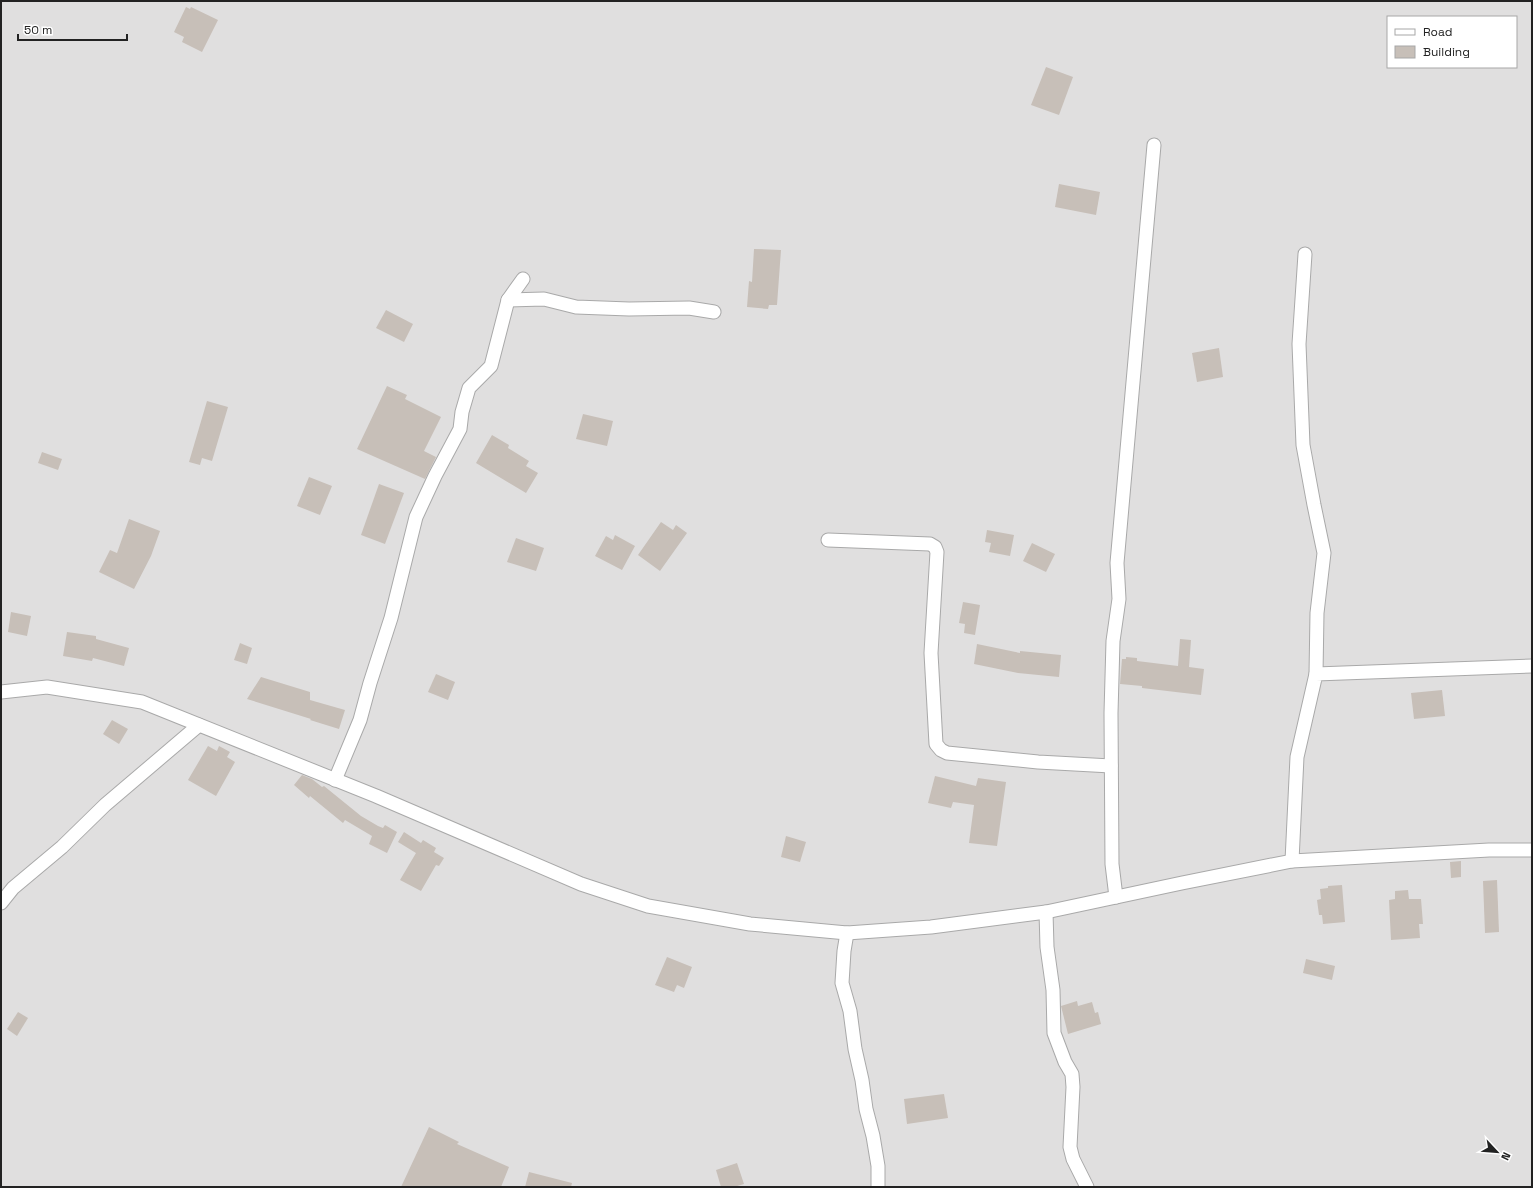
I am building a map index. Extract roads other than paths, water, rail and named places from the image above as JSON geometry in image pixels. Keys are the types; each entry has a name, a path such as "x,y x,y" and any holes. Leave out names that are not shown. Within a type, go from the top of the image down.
{"street":[{"path":"1116,897 1112,864 1111,675 1113,641 1119,599 1116,563 1154,145"},
{"path":"1292,862 1297,757 1316,674 1316,613 1324,553 1303,445 1299,344 1305,254"},
{"path":"335,780 360,720 391,618 416,517 435,476 460,429 462,412 469,388 491,366 508,300 523,279"},
{"path":"508,300 544,299 576,307 629,309 689,308 714,312"},
{"path":"828,540 930,544 935,547 937,552 931,653 936,744 941,750 947,753 1038,762 1111,766"},
{"path":"1316,674 1532,666"},
{"path":"1,692 47,687 142,702 335,780 581,884 648,906 750,924 847,933 931,927 1046,912 1292,862 1489,850 1532,850"},
{"path":"1,903 13,888 62,846 105,805 198,725"},
{"path":"1046,912 1047,947 1053,990 1054,1033 1065,1062 1072,1074 1073,1087 1070,1147 1073,1160 1087,1187"},
{"path":"847,933 842,983 850,1011 866,1109 873,1136 878,1166 878,1187"}]}
